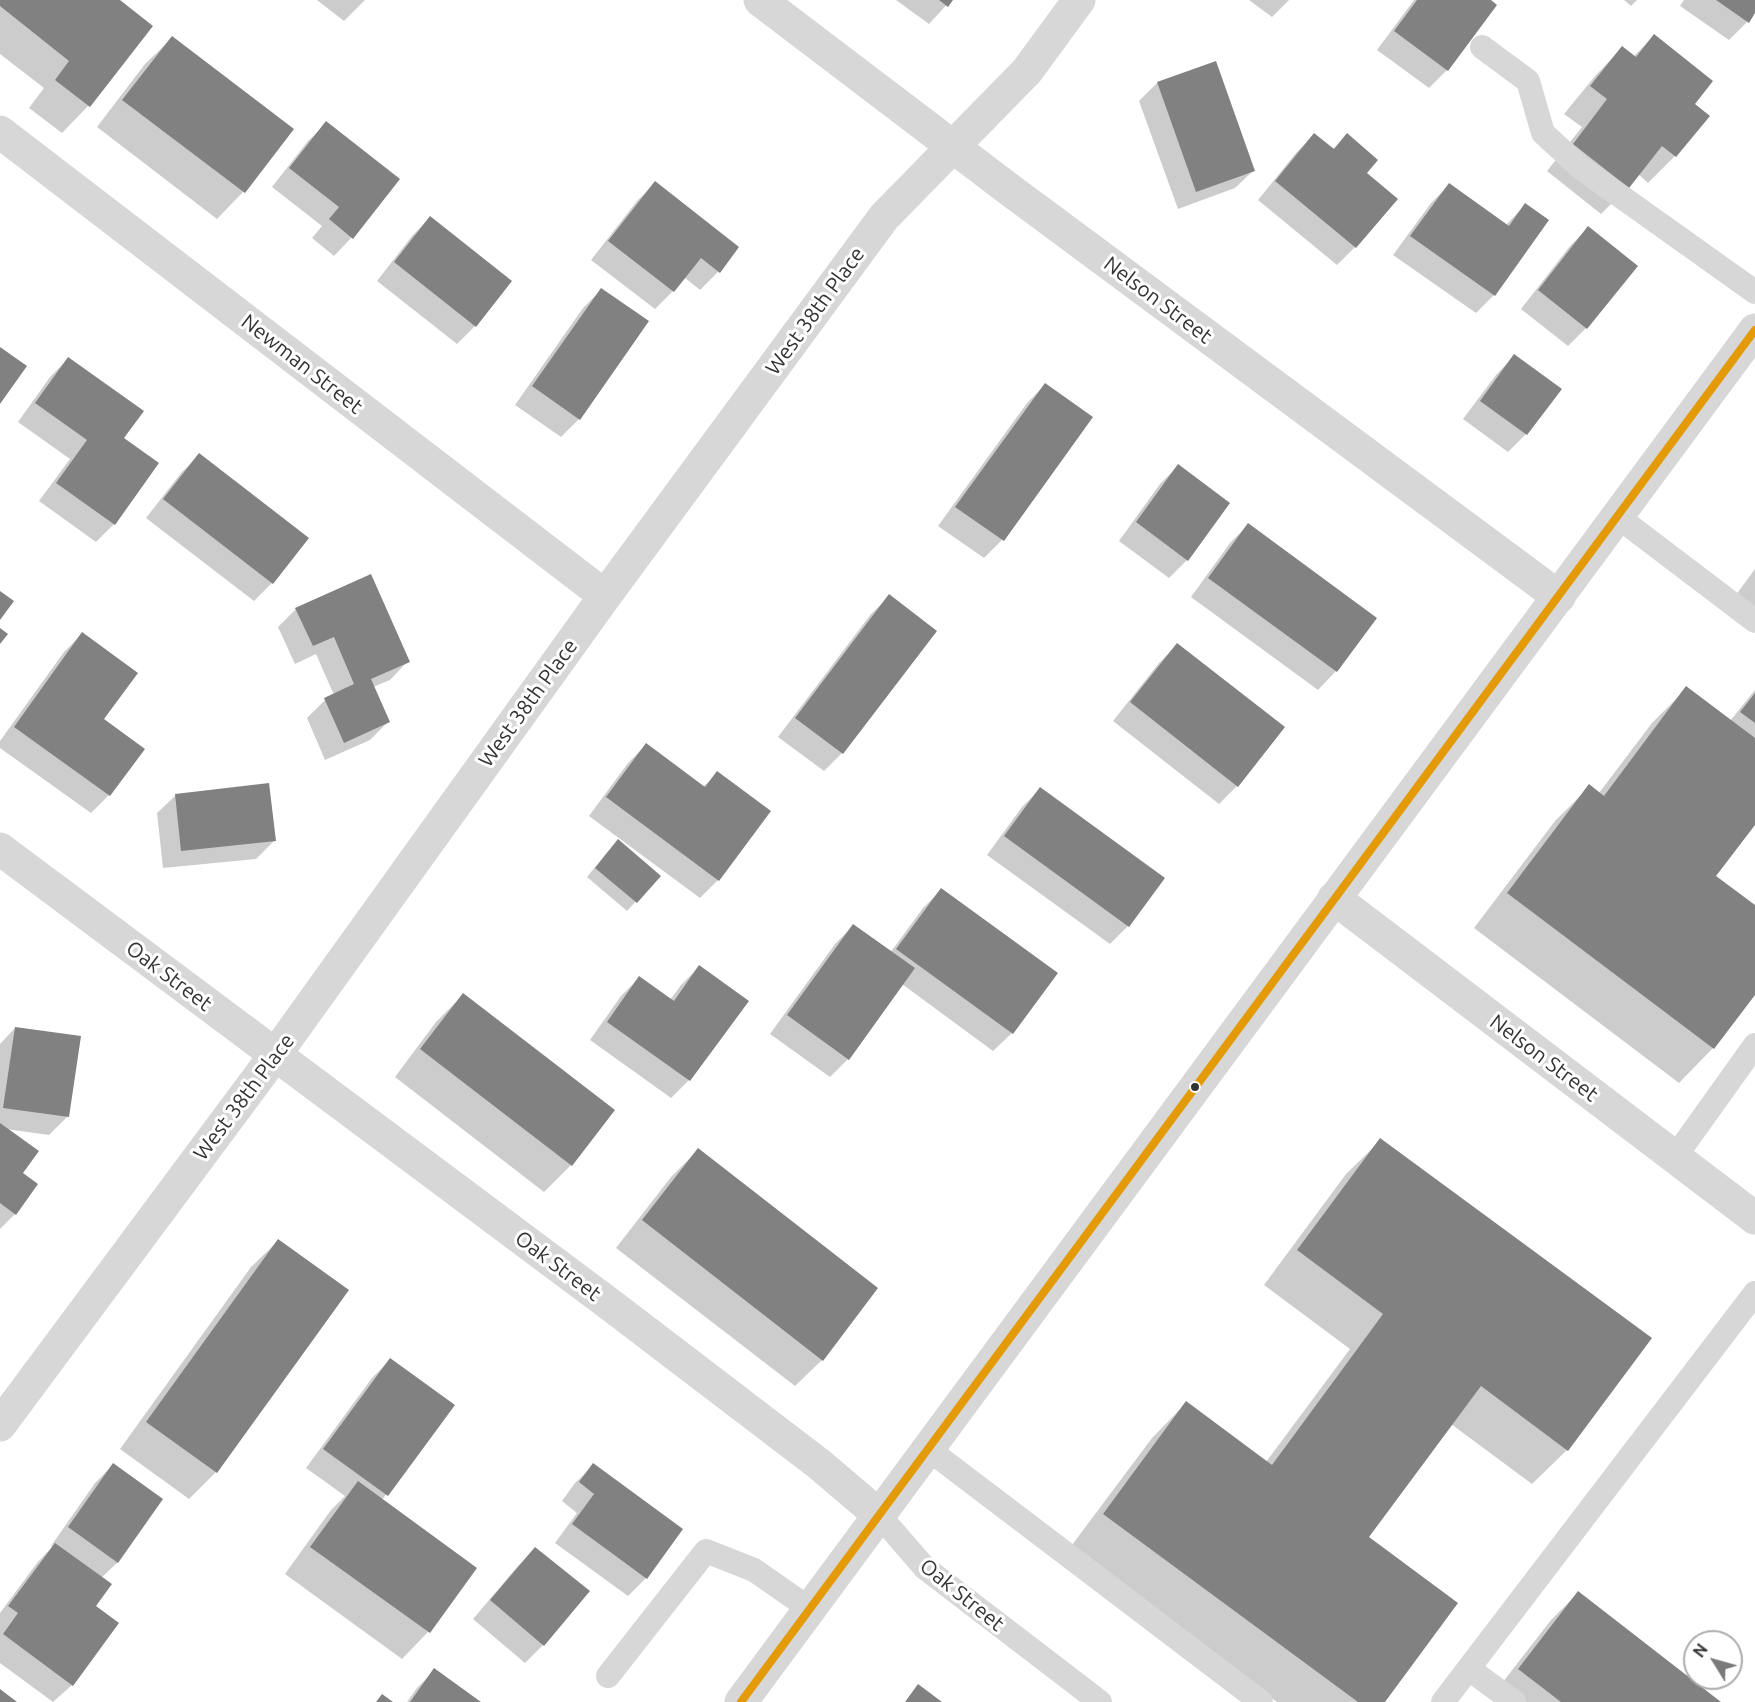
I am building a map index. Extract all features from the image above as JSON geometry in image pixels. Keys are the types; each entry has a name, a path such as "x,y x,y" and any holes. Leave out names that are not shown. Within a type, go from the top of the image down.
{"street":[{"name":"Nelson Street","path":"760,0 952,146 1559,597"},
{"name":"West 38th Place","path":"0,1425 275,1055 605,596 884,217 1027,71 1079,0"},
{"name":"Newman Street","path":"0,132 605,596"},
{"path":"741,1702 1755,330"},
{"name":"Oak Street","path":"0,849 631,1321 819,1464 879,1515"},
{"name":"Nelson Street","path":"1334,898 1755,1218"}],"lane":[{"path":"1482,47 1528,81 1543,133 1581,168 1755,292"},
{"path":"1618,517 1755,621"},
{"path":"1676,1157 1755,1046"},
{"path":"1443,1702 1755,1293"},
{"path":"928,1449 1261,1702"},
{"name":"Oak Street","path":"879,1515 925,1568 1100,1702"},
{"path":"608,1676 706,1551 754,1570 810,1609"},
{"path":"1468,1669 1514,1702"}],"building":[{"path":"0,0 120,0 153,26 90,107 55,80 69,61 0,6"},
{"path":"939,0 953,0 948,7"},
{"path":"1417,0 1491,0 1497,5 1448,71 1394,31"},
{"path":"1716,0 1755,0 1755,13 1749,23"},
{"path":"1654,34 1713,81 1695,104 1710,116 1676,157 1662,146 1629,188 1573,144 1607,99 1590,86 1622,46 1636,57"},
{"path":"172,36 294,129 245,193 122,100"},
{"path":"1216,61 1255,171 1196,192 1157,82"},
{"path":"326,121 400,179 353,239 329,219 339,207 289,168"},
{"path":"1314,133 1334,149 1347,133 1378,160 1367,173 1398,199 1356,248 1275,181"},
{"path":"655,181 739,247 720,273 701,258 674,292 608,241"},
{"path":"1449,183 1509,226 1525,203 1549,220 1495,296 1410,236"},
{"path":"430,216 512,281 476,327 394,262"},
{"path":"1588,226 1638,266 1587,329 1538,290"},
{"path":"601,288 649,321 580,420 532,386"},
{"path":"0,347 27,366 0,404"},
{"path":"1514,354 1562,389 1527,435 1480,401"},
{"path":"68,357 144,411 124,438 159,463 115,525 56,483 87,440 35,403"},
{"path":"1045,383 1093,417 1004,541 955,507"},
{"path":"199,453 309,538 273,584 163,499"},
{"path":"1178,464 1230,503 1188,561 1136,522"},
{"path":"1248,523 1377,618 1337,672 1208,578"},
{"path":"371,574 410,662 371,679 390,722 344,743 324,698 354,684 334,637 313,646 295,608"},
{"path":"0,591 14,601 0,620"},
{"path":"889,594 937,631 843,754 795,718"},
{"path":"0,628 8,634 0,644"},
{"path":"82,632 138,673 104,719 145,749 110,796 14,727"},
{"path":"1177,643 1285,727 1238,787 1130,702"},
{"path":"1686,686 1755,738 1755,825 1716,876 1755,905 1755,995 1714,1049 1507,893 1589,784 1604,796"},
{"path":"1755,693 1755,723 1740,712"},
{"path":"646,743 705,787 717,771 771,811 719,881 606,797"},
{"path":"269,783 276,841 181,851 175,794"},
{"path":"1040,787 1165,878 1129,927 1004,836"},
{"path":"618,839 661,876 637,903 595,868"},
{"path":"941,888 1058,973 1013,1034 896,949"},
{"path":"853,924 915,968 849,1060 787,1015"},
{"path":"699,965 749,1001 690,1081 607,1022 639,976 674,1001"},
{"path":"463,993 615,1110 572,1166 420,1049"},
{"path":"15,1027 81,1036 69,1117 3,1108"},
{"path":"0,1123 39,1151 23,1173 38,1184 16,1215 0,1203"},
{"path":"1380,1138 1652,1338 1568,1451 1481,1386 1369,1537 1458,1603 1385,1702 1358,1702 1103,1514 1186,1401 1272,1465 1383,1314 1297,1250"},
{"path":"698,1148 878,1288 823,1361 642,1220"},
{"path":"278,1239 349,1290 217,1473 146,1422"},
{"path":"390,1358 455,1405 388,1496 323,1449"},
{"path":"113,1463 163,1499 118,1563 68,1527"},
{"path":"593,1463 683,1529 647,1579 572,1524 594,1494 579,1482"},
{"path":"358,1481 477,1568 430,1633 310,1547"},
{"path":"55,1543 112,1584 96,1606 119,1623 73,1686 3,1634 18,1613 8,1606"},
{"path":"535,1547 590,1591 544,1646 490,1600"},
{"path":"1578,1591 1683,1673 1683,1690 1706,1690 1721,1702 1561,1702 1518,1669"},
{"path":"434,1668 481,1702 410,1702"},
{"path":"918,1684 942,1702 905,1702"},
{"path":"0,1689 17,1702 0,1702"},
{"path":"382,1694 393,1702 376,1702"}],"transit line":[{"path":"741,1702 1755,330"}]}
